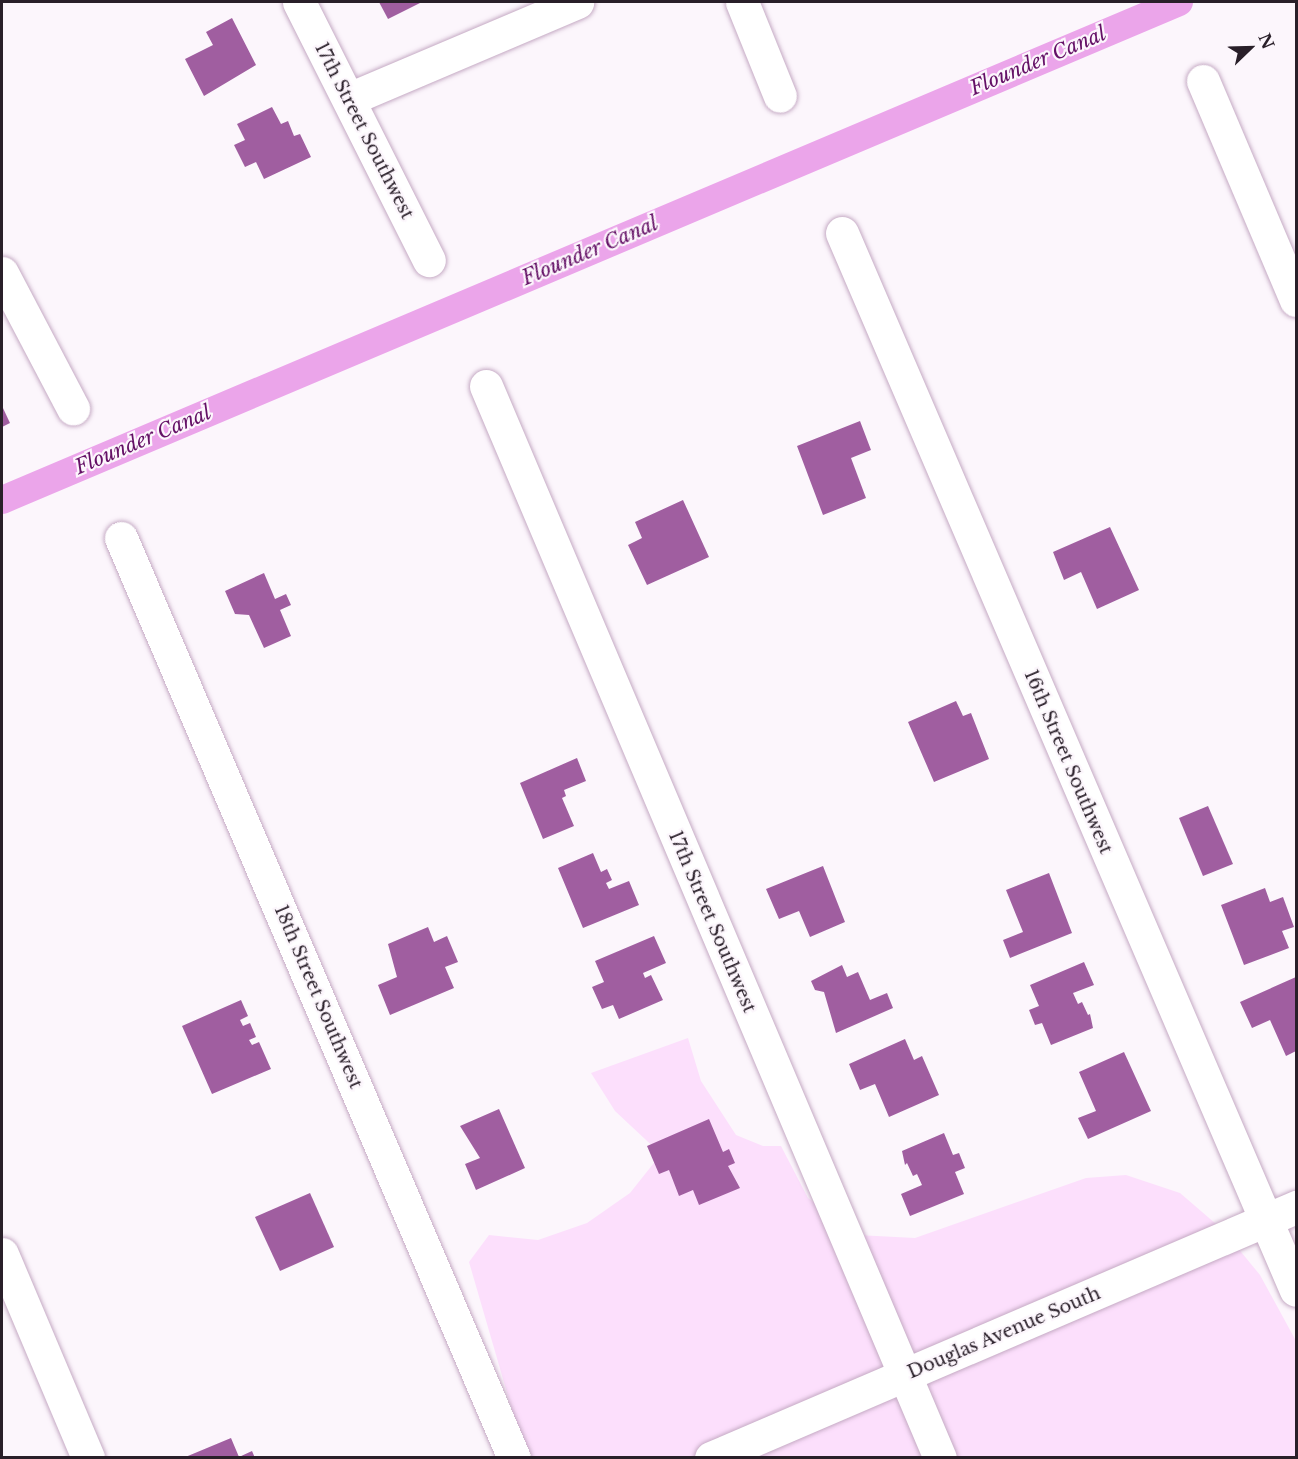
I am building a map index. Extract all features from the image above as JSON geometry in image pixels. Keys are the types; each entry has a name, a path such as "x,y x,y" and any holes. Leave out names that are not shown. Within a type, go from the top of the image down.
{"street":[{"name":"17th Street Southwest","path":"299,2 429,260"},
{"path":"349,99 577,2"},
{"path":"742,2 780,96"},
{"path":"1203,81 1296,300"},
{"name":"16th Street Southwest","path":"842,233 1296,1290"},
{"path":"2,273 73,408"},
{"name":"17th Street Southwest","path":"486,386 940,1458"},
{"name":"18th Street Southwest","path":"121,538 514,1458"},
{"name":"Douglas Avenue South","path":"711,1458 1296,1207"},
{"path":"2,1254 88,1458"}],"shaded area":[{"path":"688,1038 701,1081 736,1135 763,1146 781,1146 808,1198 857,1235 915,1238 1086,1178 1126,1175 1180,1193 1223,1230 1260,1275 1296,1341 1296,1457 532,1457 517,1427 469,1262 489,1235 538,1240 587,1223 630,1193 661,1154 615,1111 591,1073"}],"building":[{"path":"379,2 422,2 388,19"},
{"path":"232,18 256,65 204,96 185,59 213,45 206,32"},
{"path":"272,107 281,124 288,121 294,136 300,134 311,157 264,179 256,162 245,167 234,145 245,140 237,124"},
{"path":"2,406 10,423 2,427"},
{"path":"860,421 871,450 851,458 866,498 823,515 797,446"},
{"path":"683,500 709,557 647,585 628,545 642,538 635,522"},
{"path":"1110,527 1139,590 1097,609 1081,572 1064,580 1053,552"},
{"path":"264,573 275,599 286,594 291,605 280,610 291,636 264,648 249,615 235,614 225,591"},
{"path":"956,701 963,716 971,713 989,759 934,782 908,722"},
{"path":"577,758 586,781 564,790 566,796 562,798 574,826 543,839 520,783"},
{"path":"1208,806 1233,864 1203,876 1179,818"},
{"path":"593,853 601,872 607,869 612,880 606,883 609,889 629,881 639,905 583,928 558,868"},
{"path":"823,866 845,922 810,937 799,911 779,919 766,889"},
{"path":"1049,873 1072,933 1010,958 1003,940 1023,932 1006,890"},
{"path":"1265,888 1270,902 1283,897 1294,927 1282,931 1289,948 1244,965 1221,905"},
{"path":"428,927 434,942 447,936 458,962 445,967 454,988 390,1015 378,985 397,977 388,944"},
{"path":"654,936 666,963 643,973 645,978 651,975 663,1000 619,1019 613,1005 602,1009 592,987 604,982 595,961"},
{"path":"1084,962 1094,985 1073,993 1078,1004 1082,1002 1088,1015 1090,1014 1093,1028 1051,1045 1042,1023 1035,1025 1029,1010 1039,1006 1030,985"},
{"path":"842,965 847,977 858,972 870,1000 887,993 893,1008 836,1033 824,992 815,990 811,981"},
{"path":"1296,977 1296,1051 1286,1056 1270,1020 1252,1028 1240,1002"},
{"path":"241,1000 248,1016 240,1020 243,1026 250,1023 256,1037 249,1040 252,1045 259,1042 271,1069 212,1094 182,1026"},
{"path":"905,1039 914,1060 922,1056 939,1095 889,1117 875,1084 860,1090 849,1064"},
{"path":"1124,1052 1151,1111 1088,1139 1078,1118 1096,1111 1079,1072"},
{"path":"499,1109 525,1168 476,1190 465,1164 480,1158 460,1126"},
{"path":"709,1119 723,1152 729,1149 735,1163 728,1166 740,1188 699,1205 693,1190 679,1196 669,1170 659,1174 647,1146"},
{"path":"944,1133 953,1155 959,1153 965,1168 955,1172 964,1194 910,1216 901,1194 922,1185 917,1174 913,1176 907,1163 905,1165 902,1151"},
{"path":"310,1193 334,1247 280,1271 255,1217"},
{"path":"231,1438 239,1457 252,1451 255,1458 183,1458"}],"waterway":[{"name":"Flounder Canal","path":"2,500 1179,2"}]}
